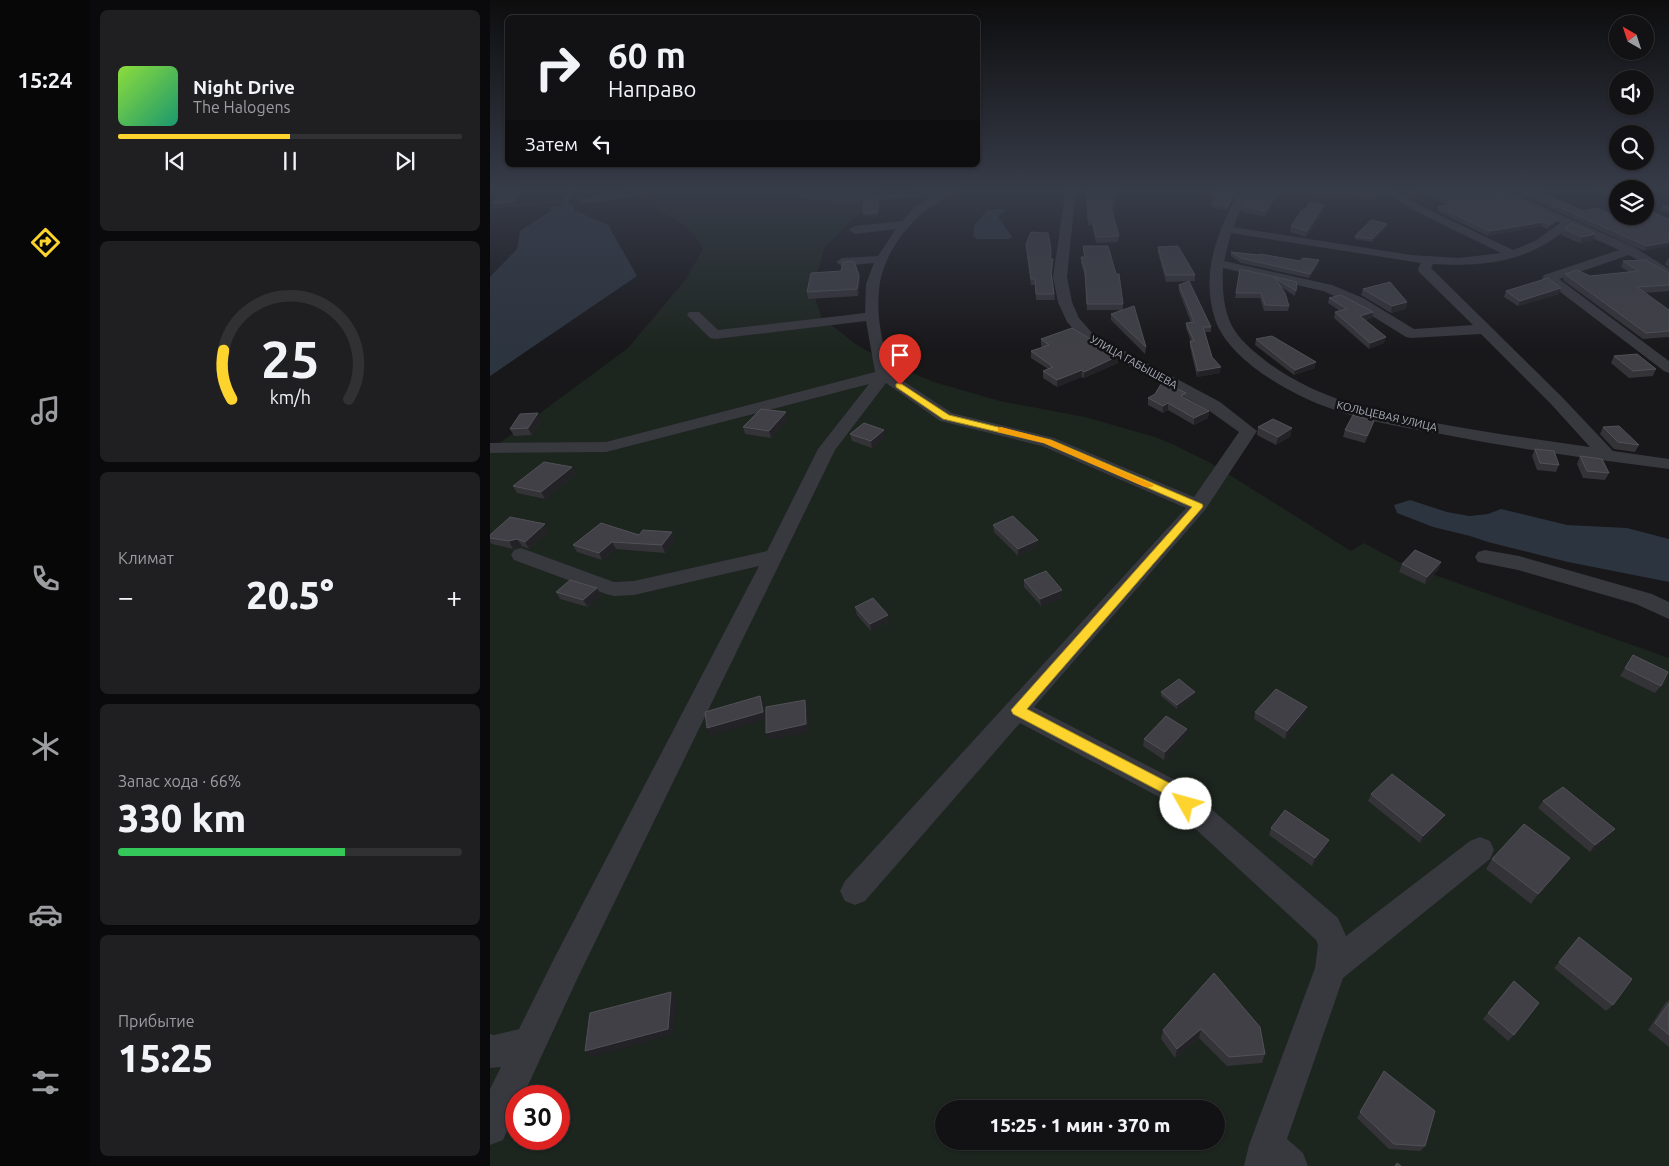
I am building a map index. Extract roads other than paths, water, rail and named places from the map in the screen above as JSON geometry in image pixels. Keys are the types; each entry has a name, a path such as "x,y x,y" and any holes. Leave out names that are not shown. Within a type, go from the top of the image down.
{"street":[{"path":"855,891 1198,506 1048,442 946,417 884,375 880,364 873,316 873,286 882,259 893,242"},
{"name":"УЛИЦА ГАБЫШЕВА","path":"1064,242 1061,257 1060,277 1065,302 1072,319 1088,338 1214,406 1248,431 1198,506"},
{"name":"КОЛЬЦЕВАЯ УЛИЦА","path":"1221,242 1216,263 1216,294 1223,322 1238,343 1259,364 1291,385 1332,403 1386,418 1492,438 1669,464"},
{"path":"1307,242 1390,256 1430,260 1468,260 1512,254 1543,242"},
{"name":"КОЛЬЦЕВАЯ УЛИЦА","path":"1488,242 1512,254"},
{"path":"1614,242 1667,272"},
{"path":"1630,250 1549,278 1669,368"},
{"path":"842,262 882,259"},
{"path":"1430,260 1424,269 1556,400 1607,456"},
{"path":"1216,263 1328,288 1358,301 1411,334 1484,329"},
{"path":"694,316 715,335 873,316"},
{"path":"490,448 606,447 884,375"},
{"path":"490,1127 573,955 776,556 826,449 884,375"},
{"path":"521,555 614,589 634,588 776,556"},
{"path":"1485,557 1519,562 1644,599 1669,611"},
{"path":"1018,710 1172,791 1326,929 1334,944 1331,968 1273,1159"},
{"path":"1331,968 1480,850"},
{"path":"490,1051 494,1052 531,1043"}],"water":[{"path":"518,242 618,242 637,276 490,376 490,277 517,249"},
{"path":"1410,500 1447,512 1469,516 1488,514 1501,509 1567,525 1627,528 1669,539 1669,582 1568,562 1433,527 1397,513 1394,505"}]}
